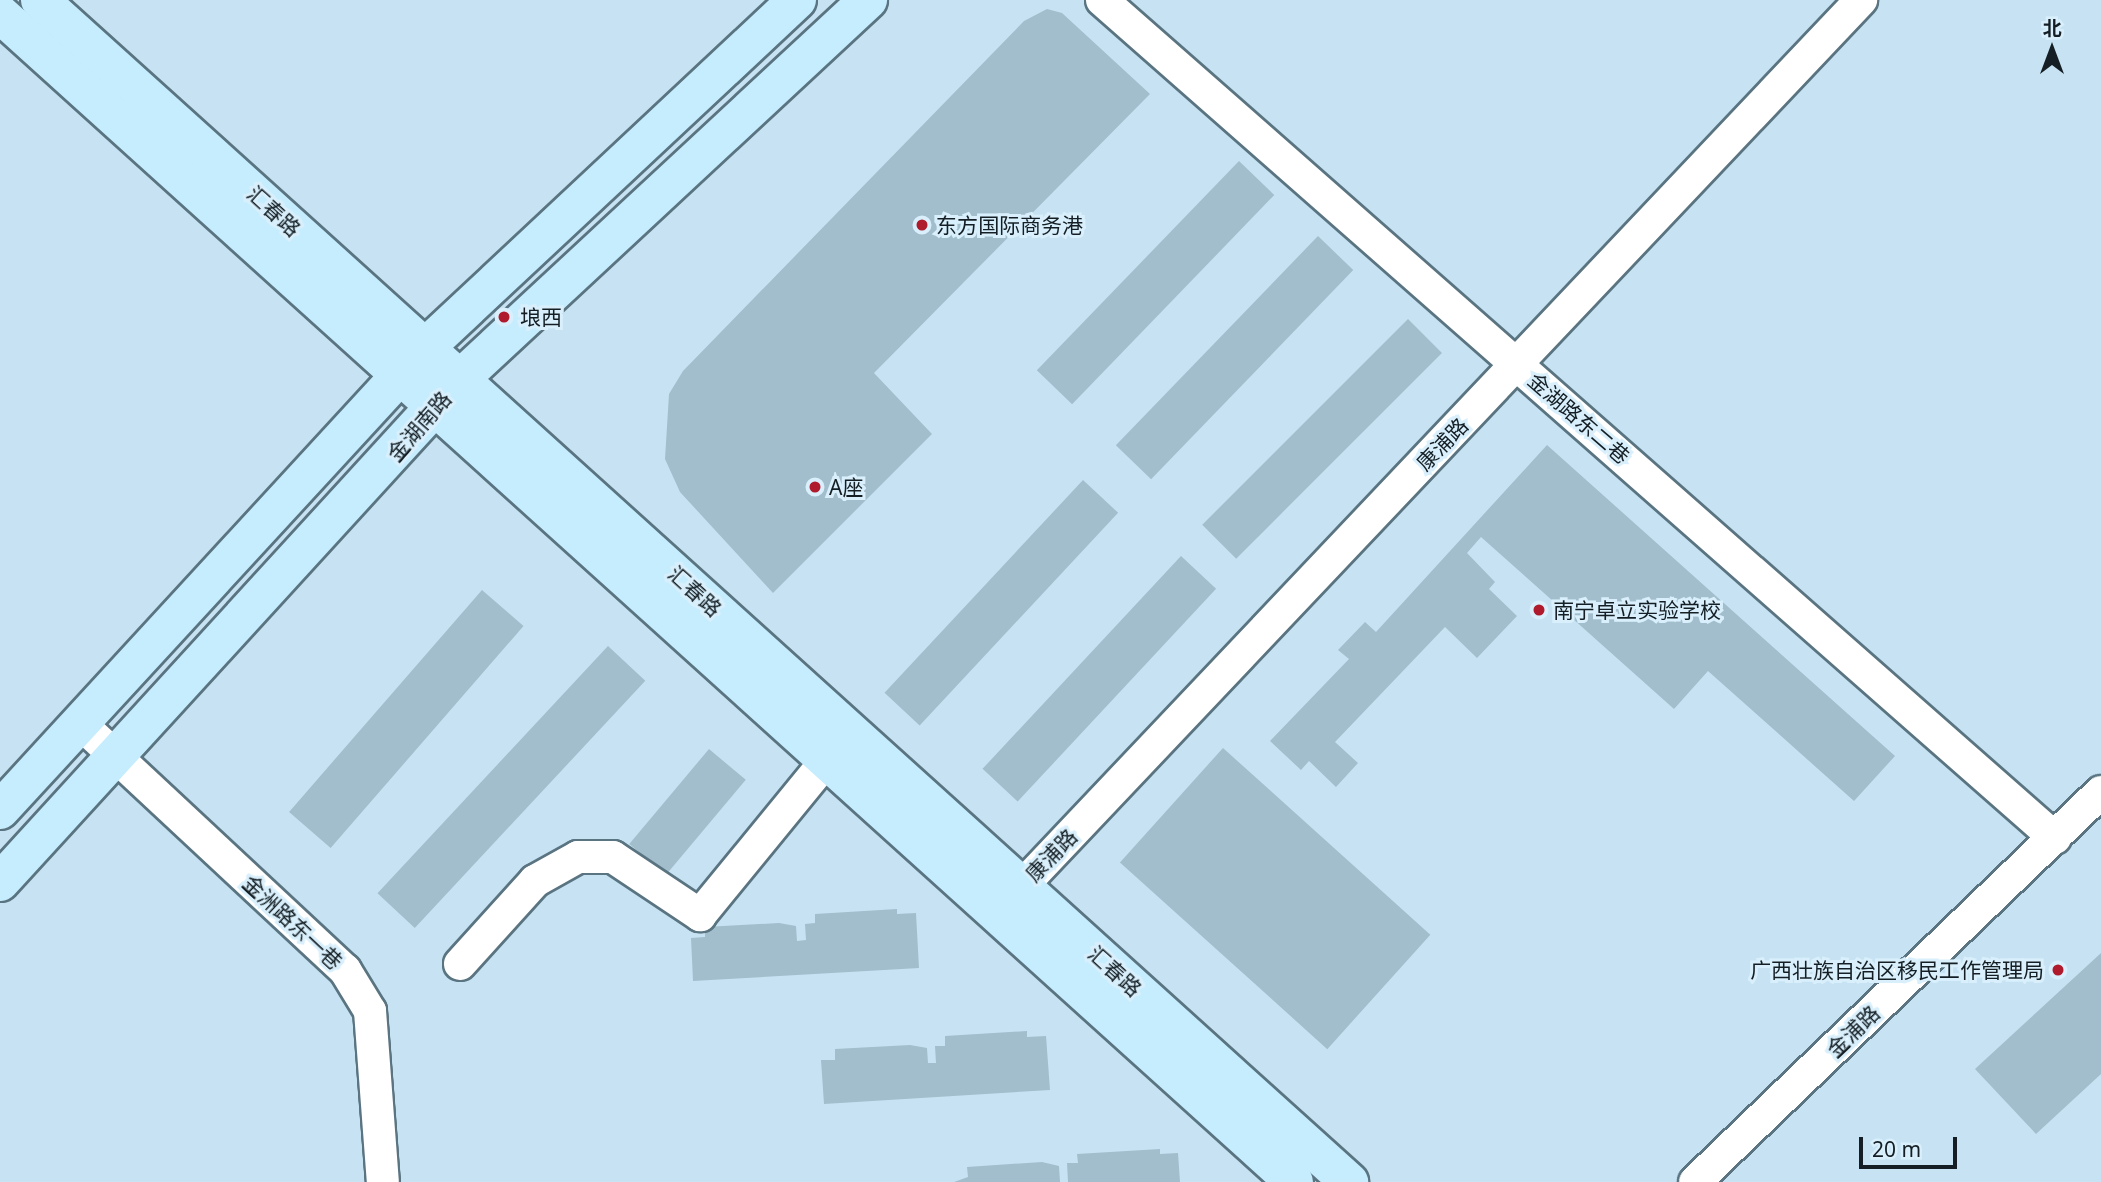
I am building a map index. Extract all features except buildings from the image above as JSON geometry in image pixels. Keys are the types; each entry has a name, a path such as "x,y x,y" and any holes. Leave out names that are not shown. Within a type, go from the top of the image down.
{"main road":[{"name":"汇春路","path":"40,0 426,347 449,394 827,760 1294,1182"},
{"path":"4,796 81,724 426,347 797,0"},
{"name":"金湖南路","path":"0,882 449,394 868,0"},
{"name":"汇春路","path":"0,14 400,374 449,394 1021,887 1349,1182"}],"street":[{"name":"金湖路东二巷","path":"1101,0 2055,838"},
{"name":"康浦路","path":"1021,887 1861,0"},
{"name":"金洲路东一巷","path":"81,724 345,971 370,1011 383,1182"},
{"path":"460,964 535,881 578,857 613,857 700,915 827,760"},
{"name":"金浦路","path":"1695,1182 2101,792"}],"place":[{"name":"东方国际商务港","path":"922,225"},
{"name":"埌西","path":"504,317"},
{"name":"A座","path":"815,487"},
{"name":"南宁卓立实验学校","path":"1539,610"},
{"name":"广西壮族自治区移民工作管理局","path":"2058,970"}]}
